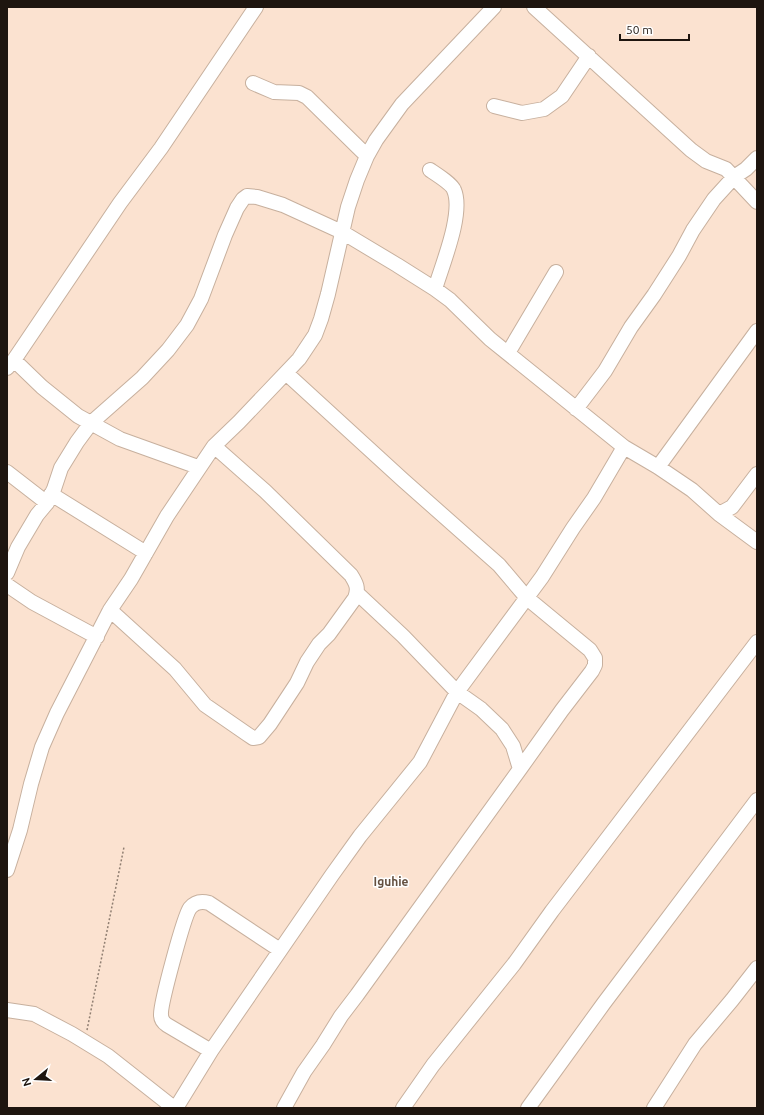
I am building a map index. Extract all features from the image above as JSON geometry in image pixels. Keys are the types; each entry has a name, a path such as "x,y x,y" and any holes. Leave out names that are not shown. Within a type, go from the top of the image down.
{"street":[{"path":"198,467 120,439 78,416 11,364 120,203 161,148 256,7"},
{"path":"7,870 20,830 42,747 56,713 110,610 198,467 214,446 240,422 299,359 315,335 328,294 342,232 357,180 367,156 387,123 402,104 494,7"},
{"path":"534,7 691,150 706,161 726,169 757,202"},
{"path":"494,106 522,113 544,109 562,96 589,56"},
{"path":"253,83 274,92 299,93 307,97 367,156"},
{"path":"576,409 605,371 631,327 714,199 734,177 746,169 757,158"},
{"path":"430,170 454,188 457,205 453,232 435,289"},
{"path":"7,574 18,547 49,499 61,468 77,442 91,423 142,378 168,350 187,325 201,299 225,235 237,208 242,199 247,196 256,197 283,205 342,232 435,289 450,300 490,339 551,386 576,409 624,447 658,467 692,490 719,514 757,542"},
{"path":"508,354 556,272"},
{"path":"658,467 757,331"},
{"path":"284,1108 304,1072 341,1016 592,670 595,662 594,656 590,650 527,598 499,565 286,373"},
{"path":"110,610 175,669 205,705 253,738 256,738 261,735 270,724 297,683 307,662 319,644 340,619 357,594 357,585 345,570 265,491 214,446"},
{"path":"7,1010 34,1014 59,1026 108,1056 175,1108 211,1051 360,836 420,762 457,692 527,598 594,498 624,447"},
{"path":"7,472 49,499 146,553"},
{"path":"719,514 732,507 757,474"},
{"path":"7,585 32,602 97,637"},
{"path":"357,594 402,636 457,692 481,709 502,729 513,746 520,769"},
{"path":"403,1108 433,1065 514,964 552,911 757,642"},
{"path":"528,1108 604,1003 757,800"},
{"path":"211,1051 167,1026 161,1016 164,998 184,921 190,908 198,903 209,903 280,950"},
{"path":"654,1108 695,1044 757,968"}],"path":[{"path":"84,1042 124,846"}],"district":[{"name":"Iguhie","path":"391,882"}]}
